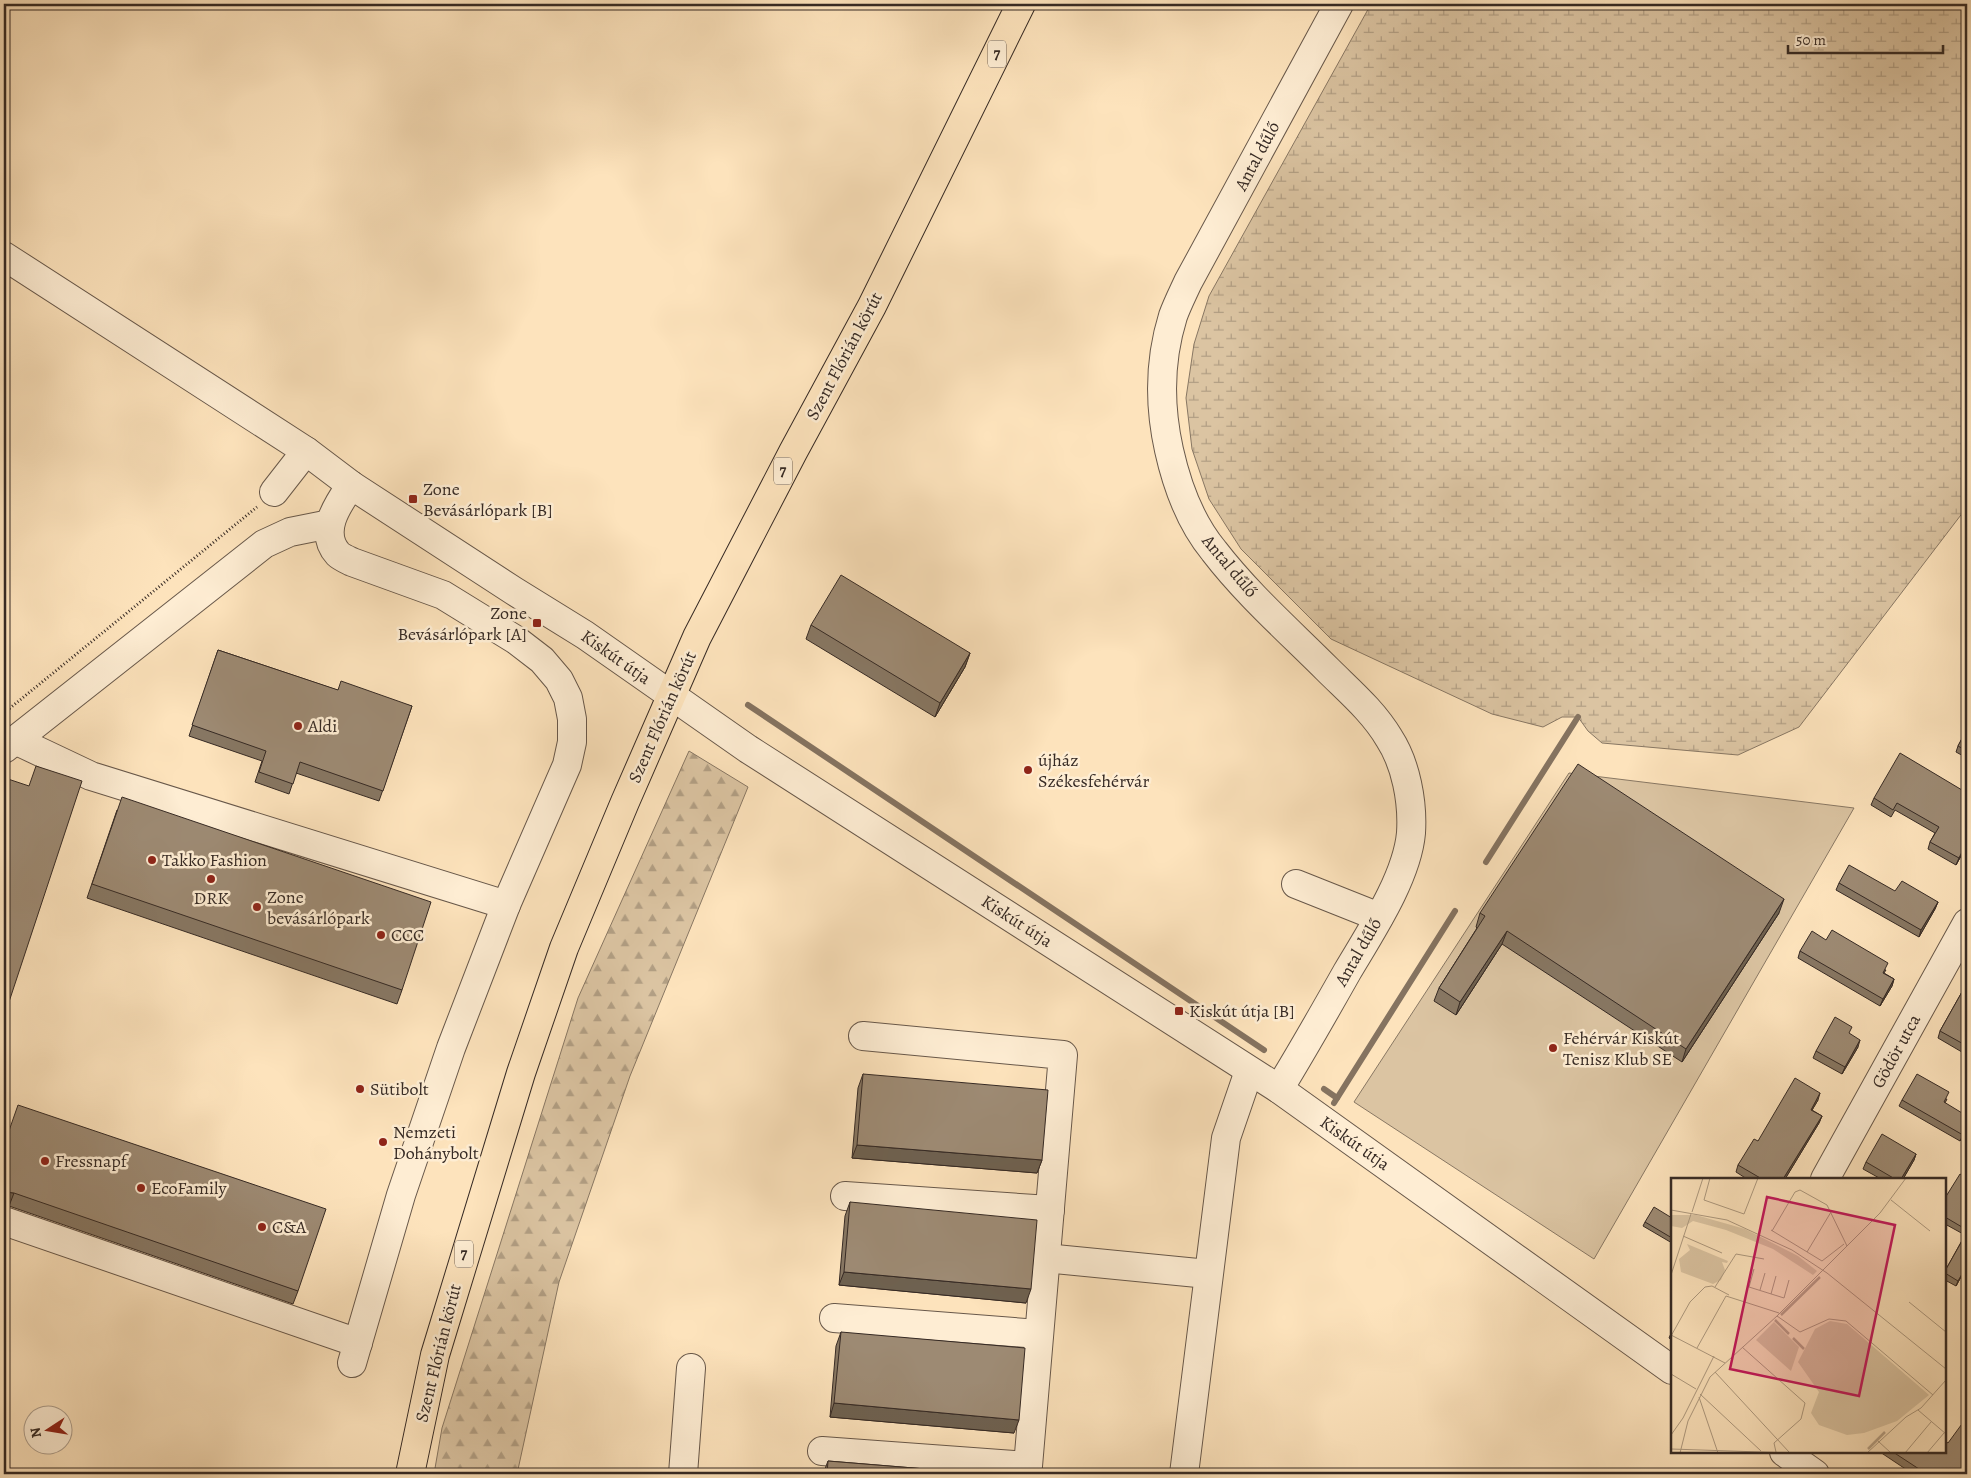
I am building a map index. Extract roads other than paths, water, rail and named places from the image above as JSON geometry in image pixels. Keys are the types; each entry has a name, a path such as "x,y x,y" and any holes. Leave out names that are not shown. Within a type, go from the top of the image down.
{"main road":[{"name":"Szent Flórián körút","path":"410,1474 435,1355 458,1276 533,1037 564,948 697,637 792,452 872,306 1021,4"}],"street":[{"name":"Antal dűlő","path":"1279,1089 1379,917 1402,868 1411,833 1409,800 1404,770 1390,740 1368,709 1243,586 1212,550 1190,515 1175,476 1164,430 1160,389 1166,348 1174,315 1188,282 1339,4"},
{"name":"Kiskút útja","path":"4,256 306,451 351,485 585,635 748,749 871,826 1248,1071 1279,1089 1671,1369"},
{"path":"274,492 306,451"},
{"path":"4,1221 355,1353 401,1195 451,1048 506,904 567,765 572,742 572,718 568,698 559,680 542,660 516,640 444,595 352,562 338,554 331,540 330,524 335,509 351,485"},
{"path":"9,745 264,544 290,532 330,524"},
{"path":"9,745 91,776 506,904"},
{"path":"1296,884 1379,917"},
{"name":"Gödör utca","path":"1826,1178 1967,923"},
{"path":"822,1450 1028,1466 1063,1055 863,1036"},
{"path":"1184,1474 1226,1138 1248,1071"},
{"path":"845,1196 1050,1210"},
{"path":"1045,1258 1208,1274"},
{"path":"834,1318 1039,1334"},
{"path":"683,1474 691,1368"},
{"path":"1785,1453 1815,1474"}],"waterway":[{"path":"748,705 1264,1050"},
{"path":"1486,862 1578,717"},
{"path":"1334,1103 1455,911"},
{"path":"1324,1089 1337,1098"}],"place":[{"name":"Zone Bevásárlópark [B]","path":"413,499"},
{"name":"Zone Bevásárlópark [A]","path":"537,623"},
{"name":"Aldi","path":"298,726"},
{"name":"újház Székesfehérvár","path":"1028,770"},
{"name":"Takko Fashion","path":"152,860"},
{"name":"DRK","path":"211,879"},
{"name":"Zone bevásárlópark","path":"257,907"},
{"name":"CCC","path":"381,935"},
{"name":"Kiskút útja [B]","path":"1179,1011"},
{"name":"Fehérvár Kiskút Tenisz Klub SE","path":"1553,1048"},
{"name":"Sütibolt","path":"360,1089"},
{"name":"Nemzeti Dohánybolt","path":"383,1142"},
{"name":"Fressnapf","path":"45,1161"},
{"name":"EcoFamily","path":"141,1188"},
{"name":"C&A","path":"262,1227"}]}
